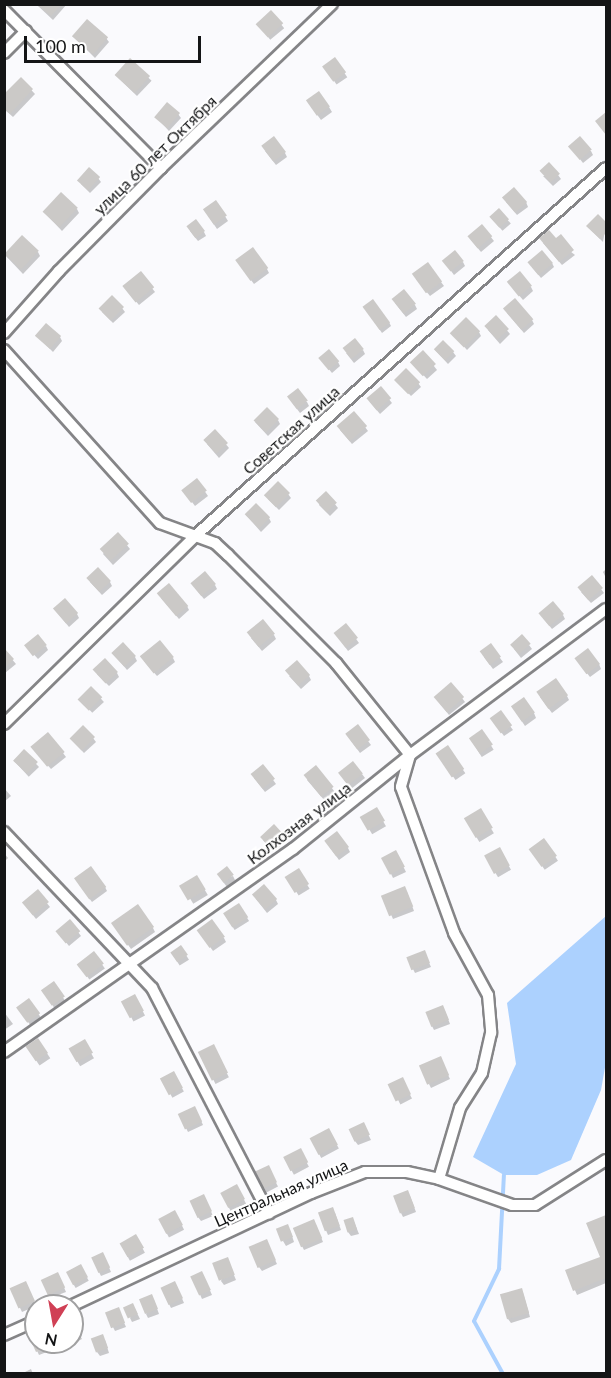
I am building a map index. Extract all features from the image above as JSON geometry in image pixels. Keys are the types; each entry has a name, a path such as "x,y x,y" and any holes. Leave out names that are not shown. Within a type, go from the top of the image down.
{"street":[{"name":"улица 60 лет Октября","path":"4,333 59,271 161,168 332,4"},
{"path":"4,10 161,168"},
{"path":"4,53 26,31"},
{"name":"Советская улица","path":"4,724 194,537 606,168"},
{"path":"4,350 160,523 215,543 328,655 410,755 401,787 454,933 488,995 491,1033 482,1073 460,1108 439,1179"},
{"name":"Колхозная улица","path":"4,1052 109,981 131,961 293,849 410,755 606,609"},
{"path":"4,832 131,961 152,988 269,1214"},
{"name":"Центральная улица","path":"84,1300 365,1172 407,1172 439,1179 512,1205 535,1205 606,1160"},
{"path":"4,1335 24,1326"}],"water":[{"path":"606,916 606,1062 601,1090 571,1160 537,1175 504,1175 473,1157 516,1064 507,1003"}],"building":[{"path":"37,5 61,5 51,16"},
{"path":"271,10 283,23 268,37 256,24"},
{"path":"87,19 108,37 93,55 72,36"},
{"path":"335,57 346,72 333,82 322,66"},
{"path":"130,58 150,76 135,93 115,75"},
{"path":"21,77 33,89 10,114 4,109 4,94"},
{"path":"319,91 330,107 317,116 306,100"},
{"path":"167,102 180,113 167,128 154,117"},
{"path":"606,112 606,135 595,121"},
{"path":"274,136 286,152 273,162 261,146"},
{"path":"580,136 592,150 580,160 568,146"},
{"path":"549,162 560,174 550,183 539,171"},
{"path":"89,167 100,177 88,190 77,180"},
{"path":"514,187 527,202 515,213 502,197"},
{"path":"61,192 78,208 59,227 43,212"},
{"path":"216,200 227,216 214,225 203,209"},
{"path":"499,208 509,219 499,228 489,217"},
{"path":"598,214 606,222 606,233 600,239 586,226"},
{"path":"196,219 205,231 195,238 186,226"},
{"path":"482,224 492,236 478,248 467,236"},
{"path":"549,230 556,238 561,234 574,250 559,262 539,238"},
{"path":"22,235 39,251 21,270 4,254"},
{"path":"253,247 268,268 250,281 235,260"},
{"path":"455,250 464,261 451,272 442,261"},
{"path":"542,250 553,263 538,275 527,262"},
{"path":"428,262 442,281 426,293 412,274"},
{"path":"141,271 154,287 136,302 122,286"},
{"path":"520,271 532,286 519,296 507,282"},
{"path":"404,289 416,304 404,314 392,299"},
{"path":"112,295 124,307 111,320 99,308"},
{"path":"515,298 533,319 521,330 503,308"},
{"path":"373,299 390,322 380,330 362,307"},
{"path":"496,315 509,329 497,340 484,326"},
{"path":"466,317 480,331 464,347 450,333"},
{"path":"46,323 61,336 50,349 35,336"},
{"path":"355,338 364,349 351,359 343,348"},
{"path":"443,340 454,351 445,361 434,349"},
{"path":"329,349 339,361 329,370 318,358"},
{"path":"423,350 436,364 423,376 410,362"},
{"path":"406,368 420,382 408,394 394,380"},
{"path":"381,386 391,398 377,410 366,398"},
{"path":"298,388 308,401 297,409 287,397"},
{"path":"267,407 279,419 266,432 254,420"},
{"path":"354,411 367,426 350,441 337,426"},
{"path":"215,429 228,443 216,454 203,440"},
{"path":"197,478 207,491 191,503 181,490"},
{"path":"278,481 290,493 276,507 264,495"},
{"path":"326,491 337,503 327,512 316,501"},
{"path":"256,503 270,517 259,528 245,514"},
{"path":"118,532 129,544 111,561 100,549"},
{"path":"98,567 111,581 99,592 86,578"},
{"path":"205,571 216,584 201,596 190,583"},
{"path":"592,575 603,588 588,600 577,587"},
{"path":"169,583 188,606 176,616 157,593"},
{"path":"65,598 78,613 66,624 53,608"},
{"path":"553,601 564,614 549,626 538,613"},
{"path":"263,619 275,634 259,647 247,632"},
{"path":"346,623 358,638 346,648 334,633"},
{"path":"38,634 47,645 33,656 24,645"},
{"path":"522,634 531,644 519,654 510,645"},
{"path":"160,640 174,657 154,673 140,656"},
{"path":"123,642 136,656 124,667 111,653"},
{"path":"491,643 501,657 490,665 480,651"},
{"path":"4,648 14,659 4,668"},
{"path":"588,648 600,664 586,674 574,658"},
{"path":"105,658 118,672 106,683 93,670"},
{"path":"297,660 310,675 298,686 285,670"},
{"path":"556,678 568,695 548,709 536,692"},
{"path":"451,682 464,697 447,712 434,697"},
{"path":"91,686 102,697 89,711 78,699"},
{"path":"524,697 535,713 522,722 511,706"},
{"path":"501,710 512,725 501,734 490,718"},
{"path":"358,724 370,740 357,750 345,734"},
{"path":"83,725 95,737 82,750 70,738"},
{"path":"482,729 493,745 480,754 469,738"},
{"path":"48,732 65,752 47,767 30,747"},
{"path":"448,745 464,769 452,777 436,753"},
{"path":"24,749 38,762 27,774 13,761"},
{"path":"353,761 363,774 348,785 338,773"},
{"path":"263,764 275,779 263,789 251,774"},
{"path":"316,765 334,787 321,797 304,775"},
{"path":"377,807 385,821 368,831 360,817"},
{"path":"481,808 493,828 476,838 464,818"},
{"path":"274,824 285,836 271,849 260,837"},
{"path":"337,831 349,847 336,857 324,841"},
{"path":"544,838 557,856 542,867 529,849"},
{"path":"500,847 510,866 494,874 484,855"},
{"path":"396,850 405,867 390,875 381,858"},
{"path":"91,866 106,887 89,899 74,878"},
{"path":"227,866 234,875 224,883 217,874"},
{"path":"299,868 309,884 295,893 285,877"},
{"path":"197,875 206,890 188,900 179,886"},
{"path":"264,884 277,899 265,910 252,894"},
{"path":"405,886 413,906 389,916 381,896"},
{"path":"38,889 49,902 33,916 22,902"},
{"path":"239,903 248,917 232,928 223,913"},
{"path":"138,904 154,927 127,946 111,923"},
{"path":"70,919 80,931 66,943 55,931"},
{"path":"212,919 225,937 210,948 197,930"},
{"path":"181,945 188,955 177,962 170,952"},
{"path":"425,950 430,963 411,970 406,957"},
{"path":"94,951 104,964 87,977 77,965"},
{"path":"54,981 65,997 52,1006 41,990"},
{"path":"135,994 144,1011 130,1018 121,1002"},
{"path":"29,998 40,1013 27,1023 16,1007"},
{"path":"443,1005 449,1020 431,1027 425,1012"},
{"path":"38,1038 48,1053 36,1061 26,1046"},
{"path":"85,1039 93,1053 77,1062 69,1048"},
{"path":"214,1044 228,1073 212,1081 198,1052"},
{"path":"441,1056 449,1075 427,1085 419,1065"},
{"path":"174,1071 183,1088 169,1095 160,1079"},
{"path":"403,1077 411,1094 396,1101 388,1084"},
{"path":"195,1106 202,1121 185,1129 178,1114"},
{"path":"364,1122 370,1135 355,1142 349,1129"},
{"path":"329,1128 338,1145 318,1155 310,1138"},
{"path":"301,1148 308,1162 290,1171 283,1157"},
{"path":"269,1165 277,1182 262,1189 254,1172"},
{"path":"237,1184 245,1199 228,1208 220,1193"},
{"path":"408,1190 415,1208 400,1213 393,1196"},
{"path":"204,1194 212,1211 198,1218 189,1201"},
{"path":"333,1207 340,1226 325,1231 318,1212"},
{"path":"175,1210 183,1225 166,1234 158,1219"},
{"path":"606,1215 606,1278 573,1291 565,1270 600,1257 586,1223"},
{"path":"353,1217 357,1229 348,1232 343,1220"},
{"path":"314,1219 322,1238 301,1247 293,1228"},
{"path":"288,1224 293,1237 281,1242 276,1229"},
{"path":"136,1234 144,1248 128,1257 120,1244"},
{"path":"267,1239 276,1260 258,1268 249,1247"},
{"path":"103,1252 110,1267 98,1273 91,1257"},
{"path":"228,1257 235,1275 219,1281 212,1263"},
{"path":"81,1264 88,1277 73,1285 66,1272"},
{"path":"202,1271 211,1290 199,1296 190,1276"},
{"path":"58,1272 65,1287 47,1294 41,1280"},
{"path":"26,1281 32,1294 24,1294 24,1306 19,1308 10,1288"},
{"path":"175,1281 183,1298 169,1305 160,1288"},
{"path":"522,1288 529,1313 507,1319 500,1294"},
{"path":"152,1294 158,1309 145,1314 139,1299"},
{"path":"133,1303 138,1314 128,1318 123,1307"},
{"path":"119,1307 125,1323 111,1328 105,1312"},
{"path":"103,1334 108,1348 96,1353 91,1338"}],"waterway":[{"path":"503,1374 474,1321 499,1269 504,1175"}]}
